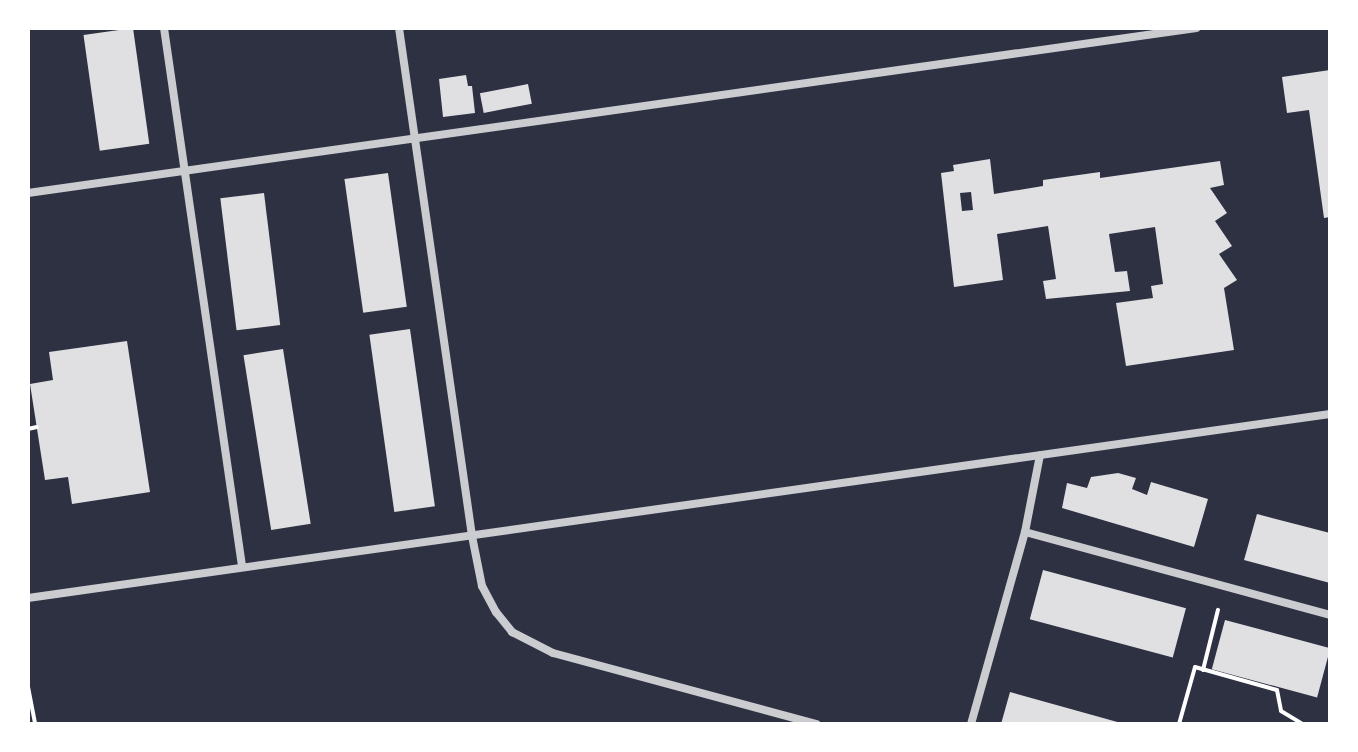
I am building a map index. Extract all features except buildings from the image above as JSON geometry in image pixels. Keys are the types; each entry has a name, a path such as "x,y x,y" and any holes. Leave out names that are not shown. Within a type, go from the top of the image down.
{"street":[{"path":"164,28 242,566"},
{"path":"399,28 472,536 482,586 504,622 529,643 817,724"},
{"path":"28,193 1196,28"},
{"path":"28,598 1330,414"},
{"path":"971,724 1025,532 1040,455"},
{"path":"1025,532 1330,615"}],"path":[{"path":"28,429 37,427"},
{"path":"1203,670 1218,610"},
{"path":"1179,724 1195,667 1277,690 1281,711 1303,724"},
{"path":"28,687 35,724"}]}
